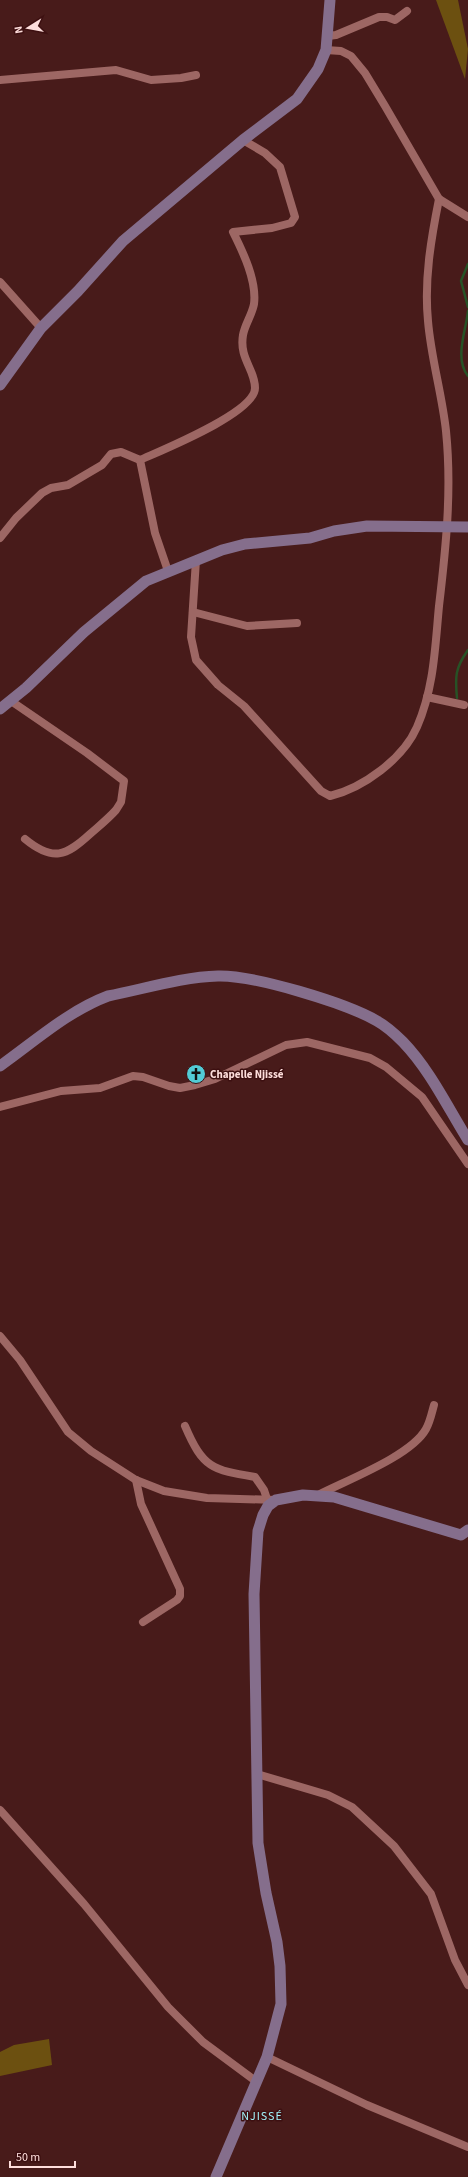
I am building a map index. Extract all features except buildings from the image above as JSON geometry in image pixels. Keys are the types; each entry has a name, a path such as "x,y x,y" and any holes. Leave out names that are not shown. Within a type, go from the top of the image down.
{"street":[{"path":"0,385 41,328 78,291 122,241 243,140 297,99 312,80 326,50 330,0"},
{"path":"328,36 336,35 379,18 387,17 395,20 406,11"},
{"path":"326,50 341,51 351,56 365,74 439,198 468,217"},
{"path":"0,80 116,70 151,80 181,78 196,75"},
{"path":"0,538 16,518 42,493 51,488 72,482 102,465 111,454 121,452 140,460 213,426 250,401 255,389 254,380 245,361 242,345 245,326 254,303 253,288 242,250 233,232 281,226 291,223 295,217 280,168 265,153 243,140"},
{"path":"196,560 191,637 196,660 218,686 244,706 321,791 330,796 343,792 369,777 400,752 417,727 428,697 436,649 448,527 449,480 446,429 428,322 430,255 439,198"},
{"path":"0,282 41,328"},
{"path":"140,460 155,533 168,571"},
{"path":"0,709 11,701 68,646 131,591 146,581 196,560 222,550 245,544 304,539 359,526 468,527"},
{"path":"193,612 247,626 297,623"},
{"path":"428,697 464,705"},
{"path":"11,701 88,753 124,781 121,802 116,810 70,851 58,854 47,852 34,846 25,839"},
{"path":"0,1066 79,1010 108,996 192,979 232,976 292,990 352,1009 378,1022 403,1042 417,1060 468,1140"},
{"path":"0,1106 62,1091 100,1088 133,1076 143,1077 169,1086 180,1088 196,1085 215,1079 286,1046 308,1042 370,1058 386,1067 422,1097 468,1164"},
{"path":"0,1336 20,1360 68,1432 91,1451 136,1480 164,1491 207,1498 272,1499 289,1496 318,1495 334,1497 466,1534"},
{"path":"318,1495 392,1458 415,1443 426,1428 434,1405"},
{"path":"185,1426 203,1460 214,1468 229,1474 255,1478 272,1499"},
{"path":"136,1480 140,1504 180,1589 180,1596 176,1600 143,1622"},
{"path":"216,2177 267,2057 278,2018 281,1990 277,1942 266,1893 258,1843 254,1624 256,1549 263,1516 272,1499"},
{"path":"257,1774 328,1795 352,1807 394,1846 431,1894 456,1960 468,1985"},
{"path":"0,1810 84,1904 168,2007 203,2042 257,2082"},
{"path":"267,2057 367,2105 468,2146"}],"shaded area":[{"path":"436,0 458,0 468,49 465,79"},
{"path":"49,2039 52,2065 0,2076 0,2052 14,2045"}],"waterway":[{"path":"468,264 461,281 468,307"},
{"path":"468,311 461,353 464,369 468,376"},
{"path":"457,698 456,678 458,668 468,650"}],"place":[{"name":"Chapelle Njissé","path":"196,1074"}],"district":[{"name":"NJISSÉ","path":"262,2116"}]}
